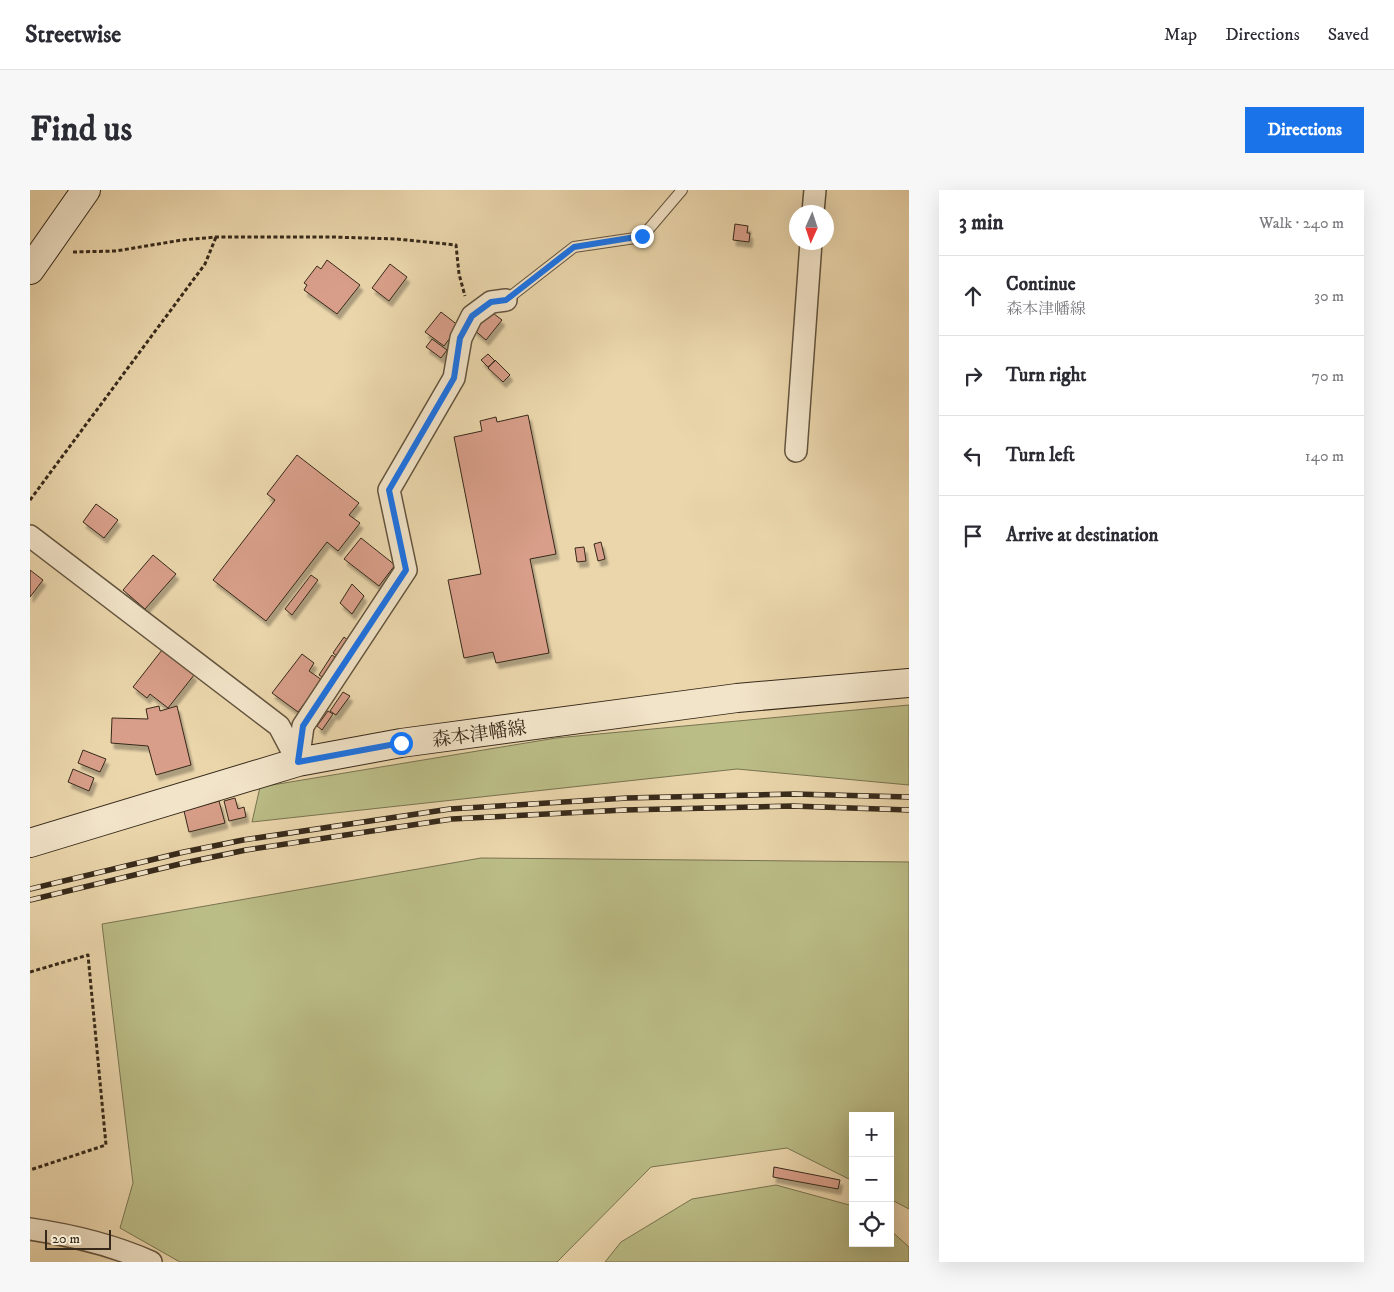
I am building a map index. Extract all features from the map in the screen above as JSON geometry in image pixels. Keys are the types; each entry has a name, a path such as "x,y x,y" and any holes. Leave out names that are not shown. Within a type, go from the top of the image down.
{"main road":[{"path":"30,270 86,190"},
{"name":"森本津幡線","path":"30,843 298,762 401,743 727,699 909,683"}],"street":[{"path":"814,205 815,190"},
{"path":"796,451 810,250"},
{"path":"298,762 303,726 406,570 389,490 454,378 460,338 472,316 491,302 506,300"},
{"path":"30,536 279,726 298,762"},
{"path":"30,1229 47,1231 123,1250 151,1262"}],"lane":[{"path":"506,300 574,247 642,236 682,190"}],"path":[{"path":"49,243 71,252 116,251 182,240 216,237 397,239 456,245 458,274 472,316"},
{"path":"30,500 205,264 216,237"},
{"path":"30,972 88,955 106,1145 30,1170"}],"green space":[{"path":"909,705 909,785 737,769 252,822 260,787 556,738"},
{"path":"481,858 909,862 909,1209 894,1201 894,1112 849,1112 849,1179 787,1148 651,1167 557,1262 180,1262 120,1228 133,1183 102,924"},
{"path":"776,1185 849,1205 849,1247 894,1247 894,1234 909,1247 909,1262 605,1262 621,1242 692,1199"}],"building":[{"path":"735,224 748,226 747,233 750,233 749,242 733,240"},
{"path":"327,260 360,285 337,314 304,290 307,285 304,283 317,266 321,269"},
{"path":"390,264 407,277 389,301 372,288"},
{"path":"489,310 502,320 486,340 473,329"},
{"path":"441,312 459,326 444,346 425,332"},
{"path":"432,339 447,350 441,358 426,347"},
{"path":"488,354 495,361 488,367 481,360"},
{"path":"495,360 510,375 503,382 488,368"},
{"path":"528,415 556,554 530,559 549,653 496,663 493,652 464,658 448,580 481,574 454,437 482,431 480,421 496,417 497,422"},
{"path":"297,455 359,503 349,515 360,523 338,551 327,542 266,621 213,580 275,500 267,494"},
{"path":"96,504 118,520 104,538 83,522"},
{"path":"361,538 395,565 379,586 344,559"},
{"path":"601,542 605,559 598,561 594,544"},
{"path":"584,547 586,561 577,562 575,548"},
{"path":"153,555 176,574 145,609 123,590"},
{"path":"30,570 43,580 30,597"},
{"path":"311,575 318,580 292,615 285,609"},
{"path":"352,584 364,596 352,614 340,603"},
{"path":"344,637 349,641 338,657 333,653"},
{"path":"162,650 194,675 168,708 150,694 147,698 133,687"},
{"path":"302,654 314,663 309,671 322,680 298,712 272,693"},
{"path":"332,655 338,659 325,679 319,675"},
{"path":"343,692 350,696 336,715 330,711"},
{"path":"159,706 160,711 177,706 191,765 156,775 148,746 111,743 112,718 148,719 146,709"},
{"path":"328,711 333,714 322,730 317,726"},
{"path":"83,750 106,759 100,772 78,763"},
{"path":"73,769 94,778 89,791 68,782"},
{"path":"235,798 238,809 244,807 246,817 229,821 224,801"},
{"path":"219,801 225,823 189,832 184,811"},
{"path":"774,1167 840,1180 838,1189 773,1177"}],"railway":[{"path":"30,889 184,852 243,840 450,809 627,798 794,794 909,797"},
{"path":"30,900 246,850 452,819 624,810 792,806 909,810"}],"route":[{"path":"401,743 298,762 303,726 406,570 389,490 454,378 460,338 472,316 491,302 506,300 574,247 642,236"}]}
